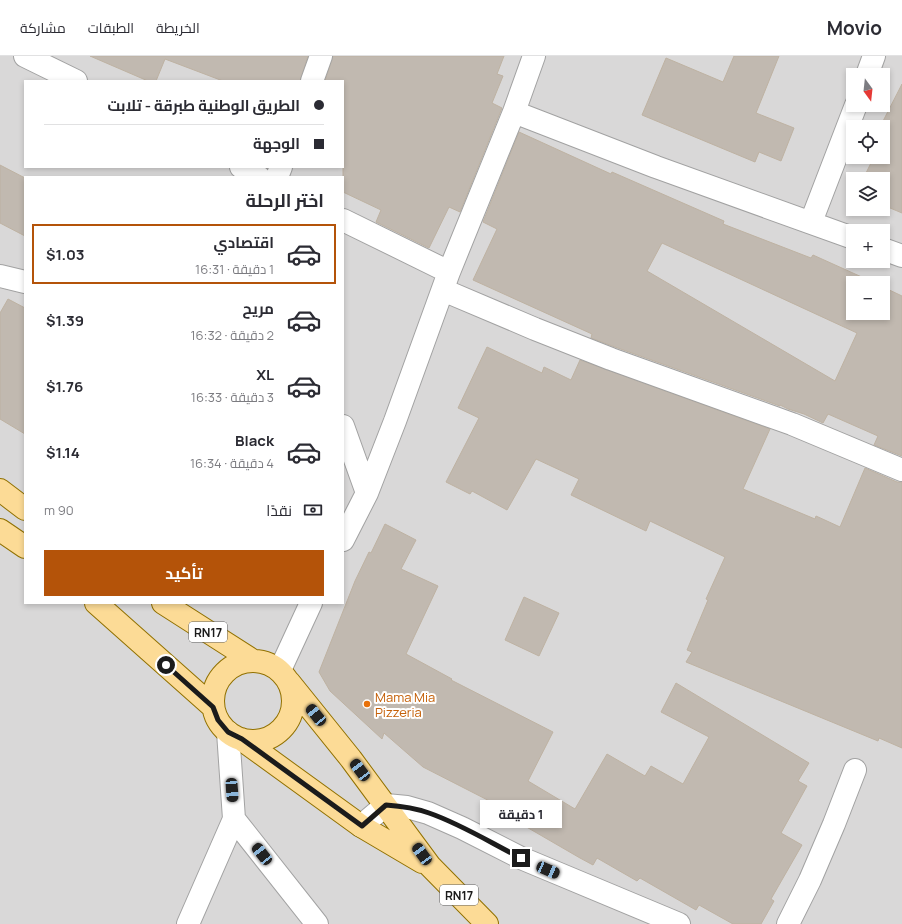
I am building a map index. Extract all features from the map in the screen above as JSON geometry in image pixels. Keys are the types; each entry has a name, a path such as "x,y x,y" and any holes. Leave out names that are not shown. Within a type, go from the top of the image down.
{"main road":[{"path":"0,490 24,508"},
{"path":"0,530 24,546"},
{"name":"RN17","path":"97,604 213,707 218,720 235,736 362,826 430,866"},
{"name":"RN17","path":"165,604 252,660 266,662 273,665 284,676 386,805 430,866 487,924"},
{"path":"213,707 214,693 218,680 227,670 238,663 252,660"},
{"path":"235,736 255,741 268,738 280,731 288,721 293,708 294,694 284,676"}],"street":[{"path":"25,56 74,80"},
{"path":"312,80 321,56"},
{"path":"344,538 366,493 446,281 514,112 534,56"},
{"path":"870,68 874,56"},
{"path":"514,112 656,167 846,235"},
{"path":"811,222 853,112"},
{"path":"243,168 257,176"},
{"path":"344,221 446,281 534,329 611,359 792,424 902,470"},
{"path":"890,252 902,256"},
{"path":"0,276 24,282"},
{"path":"344,429 366,493"},
{"path":"284,676 311,604"},
{"path":"188,924 234,819 235,736"},
{"path":"788,924 816,866 855,770"},
{"path":"362,826 386,805 407,807 428,813 462,828 521,858 679,924"},
{"path":"234,819 317,924"}],"shaded area":[{"path":"0,56 902,56 902,924 0,924"}],"building":[{"path":"90,56 308,56 300,80 220,80 165,59 156,80 146,80"},
{"path":"333,56 504,56 497,74 503,76 492,103 502,108 460,212 449,207 429,248 376,222 381,210 344,192 344,80 325,80"},
{"path":"734,56 779,56 756,113 794,128 781,161 759,152 755,162 642,115 666,58 723,82"},
{"path":"902,84 902,213 890,208 890,172 866,172 870,164 890,164 890,120 884,120 888,112 890,112 890,107"},
{"path":"519,132 611,174 612,172 724,221 723,224 811,258 813,255 860,276 846,276 846,320 890,320 890,290 902,296 902,456 874,445 878,436 828,414 823,423 780,405 591,338 592,334 473,280 497,229 483,222","holes":["662,243 857,333 835,381 647,271"]},
{"path":"0,165 24,177 24,235 0,223"},
{"path":"8,299 24,307 24,433 0,419 0,313"},
{"path":"487,347 542,373 544,367 571,380 580,360 770,429 743,489 815,519 816,516 840,527 865,468 897,482 902,482 902,748 879,738 878,741 686,662 692,652 687,650 708,600 706,599 725,557 650,521 646,531 571,495 579,479 536,459 507,510 472,491 470,494 446,482 479,418 458,408"},
{"path":"385,524 416,540 401,569 438,586 406,654 452,679 451,680 553,732 528,781 575,809 607,754 645,776 651,766 683,784 709,737 661,712 676,683 809,763 798,781 807,786 781,833 802,845 771,899 774,901 761,924 733,924 699,905 696,910 640,878 637,881 597,858 593,865 580,858 511,818 513,813 423,767 384,733 382,739 330,691 319,672 355,581"},
{"path":"524,597 559,613 539,656 505,640"}],"place":[{"name":"Mama Mia Pizzeria","path":"367,704"}],"route":[{"path":"166,665 213,707 218,720 228,732 242,739 362,826 386,805 407,807 428,813 462,828 521,858"}]}
